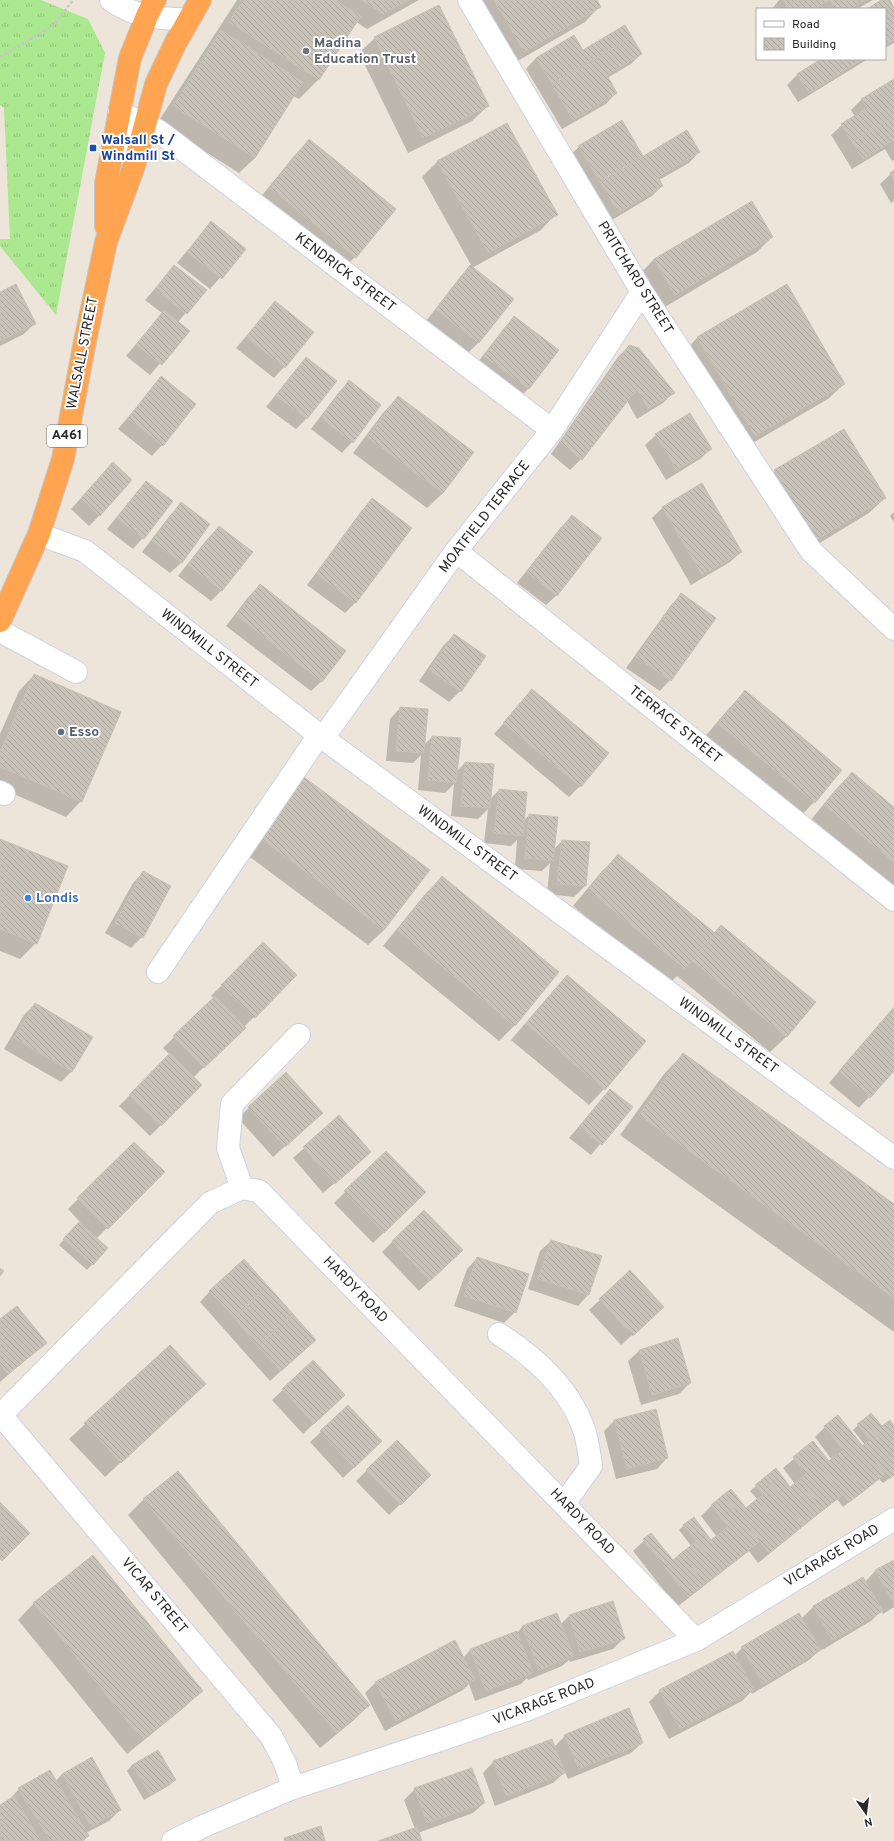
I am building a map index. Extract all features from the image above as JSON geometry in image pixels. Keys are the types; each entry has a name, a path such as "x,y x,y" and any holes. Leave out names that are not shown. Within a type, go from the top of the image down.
{"highway":[{"name":"WALSALL STREET","path":"106,242 106,183 114,143 133,119 156,84 200,0"},
{"name":"WALSALL STREET","path":"0,621 39,534 63,459 84,346 106,242 134,166 130,58 151,8"}],"street":[{"path":"111,0 134,14 151,8 189,19"},
{"name":"PRITCHARD STREET","path":"469,0 642,292 811,551 894,629"},
{"name":"KENDRICK STREET","path":"133,119 172,141 552,430"},
{"name":"MOATFIELD TERRACE","path":"158,972 321,737 456,551 552,430 642,292"},
{"name":"WINDMILL STREET","path":"39,534 85,552 321,737 894,1158"},
{"name":"TERRACE STREET","path":"456,551 894,900"},
{"path":"0,631 76,672"},
{"path":"0,1415 210,1203 242,1188 228,1148 232,1104 299,1035"},
{"name":"HARDY ROAD","path":"242,1188 259,1191 696,1640"},
{"path":"499,1334 524,1350 562,1387 583,1428 592,1466 564,1504"},
{"name":"VICAR STREET","path":"0,1415 271,1736 285,1763 293,1788"},
{"name":"VICARAGE ROAD","path":"173,1841 206,1825 293,1788 526,1710 696,1640 894,1519"}],"path":[{"path":"0,57 53,26 73,0"}],"green space":[{"path":"0,0 41,0 88,19 105,53 56,315 0,246 0,239 10,239 4,108 0,105"}],"building":[{"name":"Madina Education Trust","path":"243,0 335,0 361,16 319,80 229,22"},
{"path":"362,0 409,0 383,14"},
{"path":"494,0 597,0 601,7 524,52"},
{"path":"783,0 799,0 787,7"},
{"path":"799,0 830,0 816,8 787,7"},
{"path":"830,0 866,0 852,8 834,8"},
{"path":"881,0 890,0 894,7 894,40 886,44 886,8 869,8"},
{"path":"439,5 489,106 423,138 374,37"},
{"path":"625,25 632,37 552,84 536,58 574,35 583,50"},
{"path":"221,30 303,82 255,158 173,106"},
{"path":"632,37 642,54 607,75 617,93 573,120 552,84"},
{"path":"819,60 861,60 809,93 797,74"},
{"path":"894,79 894,117 852,142 841,124 867,108 861,99"},
{"path":"894,117 894,140 863,159 852,142"},
{"path":"622,120 643,156 600,182 578,146"},
{"path":"507,123 558,215 488,253 437,161"},
{"path":"687,130 700,152 658,177 663,186 618,213 600,182"},
{"path":"309,139 396,209 356,258 270,188"},
{"path":"894,170 894,180 890,173"},
{"path":"752,201 773,237 675,295 654,259"},
{"path":"211,221 246,249 222,279 187,252"},
{"path":"174,265 207,290 187,314 155,289"},
{"path":"470,265 514,299 479,343 436,310"},
{"path":"16,284 36,324 0,341 0,292"},
{"path":"787,284 845,384 755,436 697,337"},
{"path":"275,301 314,332 285,368 246,337"},
{"path":"164,310 190,331 162,365 136,345"},
{"path":"514,316 559,350 529,389 484,356"},
{"path":"629,345 639,348 675,393 648,409 637,389 582,460 560,442"},
{"path":"306,357 337,381 307,419 276,396"},
{"path":"161,376 196,404 163,446 128,418"},
{"path":"349,380 381,405 353,443 321,418"},
{"path":"398,396 474,452 443,493 367,437"},
{"path":"690,413 712,449 677,470 655,434"},
{"path":"844,429 886,498 816,540 774,470"},
{"path":"113,462 132,480 100,516 81,498"},
{"path":"146,481 173,501 144,539 117,518"},
{"path":"702,483 742,552 702,575 662,507"},
{"path":"372,498 412,528 356,603 316,574"},
{"path":"181,502 210,524 182,563 152,541"},
{"path":"572,515 602,538 557,596 527,572"},
{"path":"219,526 253,552 222,591 188,565"},
{"path":"260,584 346,651 322,682 236,615"},
{"path":"681,593 716,618 671,681 636,657"},
{"path":"454,634 486,656 461,692 429,670"},
{"name":"Esso","path":"34,674 121,712 82,802 0,767 0,752"},
{"path":"532,689 609,753 581,787 503,723"},
{"path":"745,690 842,770 815,803 718,724"},
{"path":"400,707 428,709 424,753 396,751"},
{"path":"432,736 461,738 456,783 428,780"},
{"path":"465,762 494,764 490,808 461,806"},
{"path":"852,772 894,807 894,862 824,805"},
{"path":"301,775 430,870 384,930 256,835"},
{"path":"499,789 527,792 523,836 494,833"},
{"path":"529,814 558,817 553,861 525,858"},
{"name":"Londis","path":"0,839 68,866 37,944 0,929"},
{"path":"562,840 590,842 586,886 557,884"},
{"path":"618,854 715,933 685,969 588,890"},
{"path":"143,871 171,886 143,938 115,923"},
{"path":"442,876 559,972 515,1026 397,930"},
{"path":"721,925 816,1002 787,1037 692,961"},
{"path":"263,942 297,975 255,1018 221,985"},
{"path":"567,975 646,1041 605,1090 526,1024"},
{"path":"215,996 246,1028 204,1068 173,1036"},
{"path":"35,1003 93,1037 72,1072 14,1038"},
{"path":"894,1007 894,1071 870,1098 839,1071"},
{"path":"170,1053 202,1085 161,1126 129,1095"},
{"path":"683,1053 894,1204 894,1298 639,1115"},
{"path":"286,1072 323,1113 285,1147 248,1107"},
{"path":"610,1089 633,1107 602,1145 579,1127"},
{"path":"339,1115 371,1152 335,1184 303,1147"},
{"path":"134,1142 165,1172 108,1229 77,1198"},
{"path":"386,1151 426,1192 384,1233 344,1191"},
{"path":"424,1210 463,1250 430,1281 392,1241"},
{"path":"79,1222 108,1248 93,1265 63,1239"},
{"path":"551,1240 602,1256 589,1295 538,1279"},
{"path":"477,1257 529,1274 516,1313 464,1296"},
{"path":"244,1259 268,1286 234,1318 209,1291"},
{"path":"0,1268 4,1271 0,1276"},
{"path":"630,1270 664,1307 633,1336 599,1299"},
{"path":"268,1286 293,1314 258,1346 234,1318"},
{"path":"17,1306 47,1343 8,1374 0,1364 0,1319"},
{"path":"293,1314 316,1340 281,1371 258,1346"},
{"path":"678,1338 691,1383 652,1395 639,1350"},
{"path":"170,1345 206,1384 121,1463 84,1423"},
{"path":"313,1360 345,1395 314,1424 282,1389"},
{"path":"348,1405 382,1441 354,1468 320,1431"},
{"path":"656,1409 668,1458 627,1469 614,1420"},
{"path":"871,1413 882,1426 890,1420 894,1426 894,1457 864,1419"},
{"path":"838,1415 885,1474 864,1491 836,1455 843,1450 824,1426"},
{"path":"864,1419 894,1457 894,1475 889,1479 862,1446 870,1440 857,1424"},
{"path":"397,1440 431,1475 401,1505 366,1470"},
{"path":"813,1441 829,1461 836,1455 864,1491 849,1502 805,1447"},
{"path":"805,1447 843,1495 823,1510 799,1480 806,1474 793,1457"},
{"path":"776,1468 790,1487 799,1480 823,1510 804,1525 765,1477"},
{"path":"178,1471 370,1705 336,1733 143,1499"},
{"path":"765,1477 804,1525 788,1538 757,1499 763,1495 755,1485"},
{"path":"731,1489 746,1508 757,1499 788,1538 769,1553 723,1495"},
{"path":"723,1495 760,1541 741,1556 721,1532 728,1527 711,1505"},
{"path":"0,1502 30,1533 2,1561 0,1559"},
{"path":"694,1517 711,1540 721,1532 741,1556 721,1572 683,1525"},
{"path":"651,1533 673,1560 681,1553 705,1584 688,1597 643,1539"},
{"path":"697,1541 721,1572 705,1584 681,1553"},
{"path":"93,1555 203,1691 142,1740 33,1603"},
{"path":"894,1560 894,1604 875,1570"},
{"path":"863,1577 883,1611 832,1640 813,1606"},
{"path":"613,1601 625,1639 580,1652 569,1615"},
{"path":"557,1613 574,1656 539,1670 522,1626"},
{"path":"799,1613 821,1650 763,1684 741,1647"},
{"path":"517,1631 533,1673 486,1691 470,1649"},
{"path":"455,1640 475,1680 396,1721 375,1682"},
{"path":"733,1651 754,1690 680,1729 659,1690"},
{"path":"629,1708 643,1743 579,1769 564,1735"},
{"path":"552,1739 565,1773 506,1796 493,1761"},
{"path":"158,1750 176,1780 150,1795 132,1765"},
{"path":"92,1757 121,1810 91,1827 62,1774"},
{"path":"472,1768 485,1803 427,1823 414,1788"},
{"path":"50,1770 89,1836 81,1841 50,1841 18,1788"},
{"path":"14,1796 41,1841 1,1841 0,1805"},
{"path":"321,1826 325,1841 285,1841 284,1838"},
{"path":"417,1827 422,1841 378,1841"}],"place":[{"name":"Madina Education Trust","path":"306,51"},
{"name":"Walsall St / Windmill St","path":"93,148"},
{"name":"Esso","path":"61,732"},
{"name":"Londis","path":"28,898"}]}
